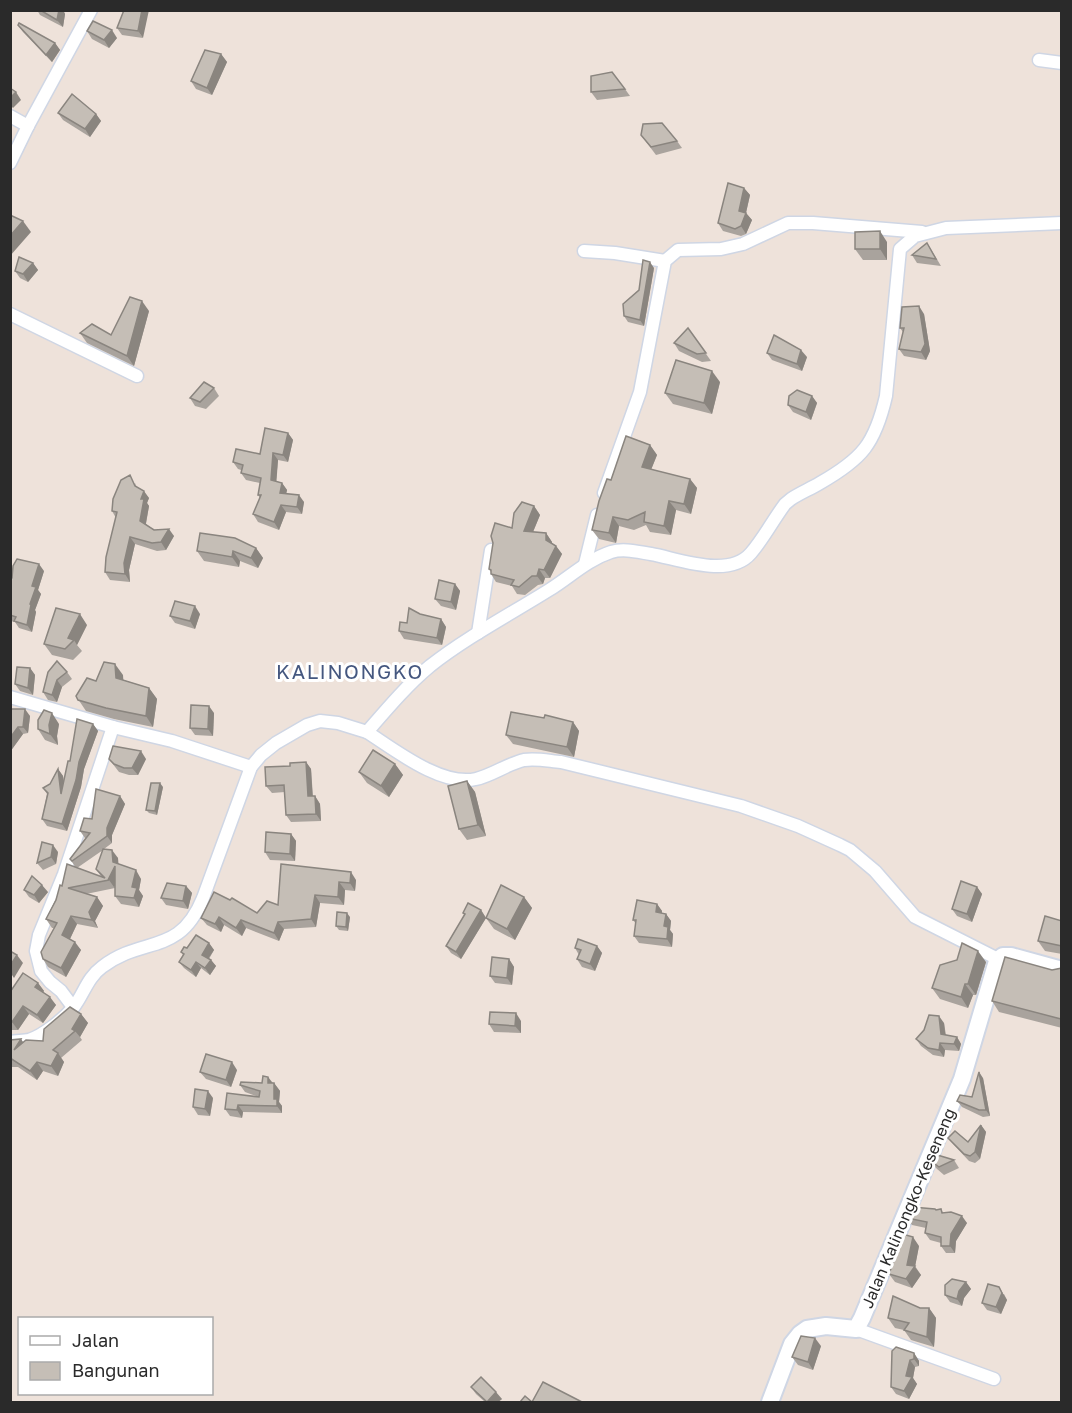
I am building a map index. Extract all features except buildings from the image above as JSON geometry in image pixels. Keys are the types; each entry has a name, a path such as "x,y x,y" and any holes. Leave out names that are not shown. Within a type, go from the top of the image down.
{"street":[{"path":"10,163 91,10"},
{"path":"1039,60 1062,63"},
{"path":"10,116 28,126"},
{"path":"585,564 598,508 640,392 665,261 678,250 721,249 743,244 788,223 923,232 946,228 1062,224"},
{"path":"367,732 429,667 585,564 623,550 710,566 726,566 736,563 751,553 790,499 818,485 855,461 874,435 886,396 900,249 923,232"},
{"path":"584,251 615,253 665,261"},
{"path":"10,314 137,376"},
{"path":"478,633 491,550"},
{"path":"10,697 113,727 172,741 251,766"},
{"path":"10,1042 28,1040 44,1033 73,1007 92,976 100,968 125,953 174,938 194,918 251,766 276,743 320,721 338,723 367,732 414,763 460,780 483,777 524,760 535,759 561,762 741,806 840,844 875,871 915,917 998,959 1011,956 1062,970"},
{"path":"73,1007 62,991 41,971 36,951 39,934 64,874 113,727"},
{"name":"Jalan Kalinongko-Keseneng","path":"770,1402 792,1344 800,1334 807,1329 826,1326 856,1329 869,1303 962,1079 998,959"},
{"path":"856,1329 994,1379"}],"district":[{"name":"KALINONGKO","path":"350,672"}]}
